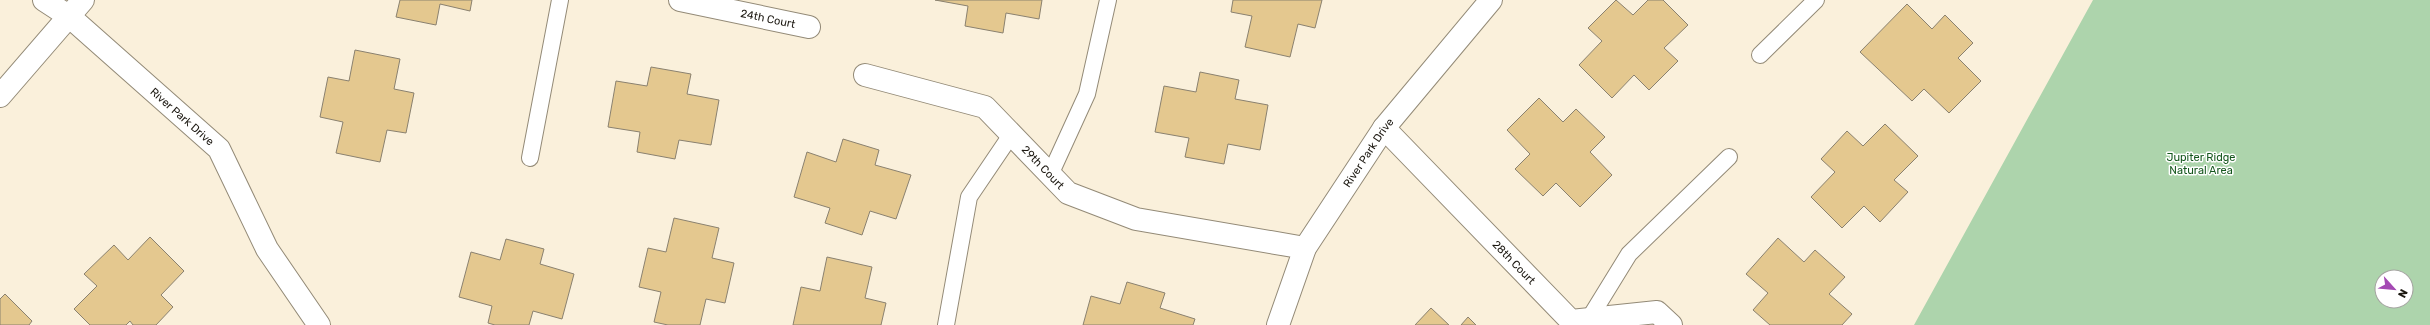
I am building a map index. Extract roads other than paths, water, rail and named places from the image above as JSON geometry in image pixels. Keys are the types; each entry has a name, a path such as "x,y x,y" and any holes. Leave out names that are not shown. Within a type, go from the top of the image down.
{"street":[{"name":"River Park Drive","path":"44,0 70,17 219,149 267,249 319,325"},
{"path":"0,96 70,17 83,0"},
{"name":"24th Court","path":"680,0 810,27"},
{"name":"River Park Drive","path":"1278,325 1305,248 1384,128 1491,0"},
{"name":"29th Court","path":"865,75 985,107 1068,193 1136,219 1305,248"},
{"name":"28th Court","path":"1384,128 1572,321 1589,319 1640,319 1657,312 1671,325"}],"lane":[{"path":"530,158 560,0"},
{"path":"1050,175 1087,94 1108,0"},
{"path":"1760,55 1816,0"},
{"path":"946,325 969,197 1011,135"},
{"path":"1589,319 1628,254 1729,158"}],"park label":[{"name":"Jupiter Ridge Natural Area","path":"2201,163"}]}
